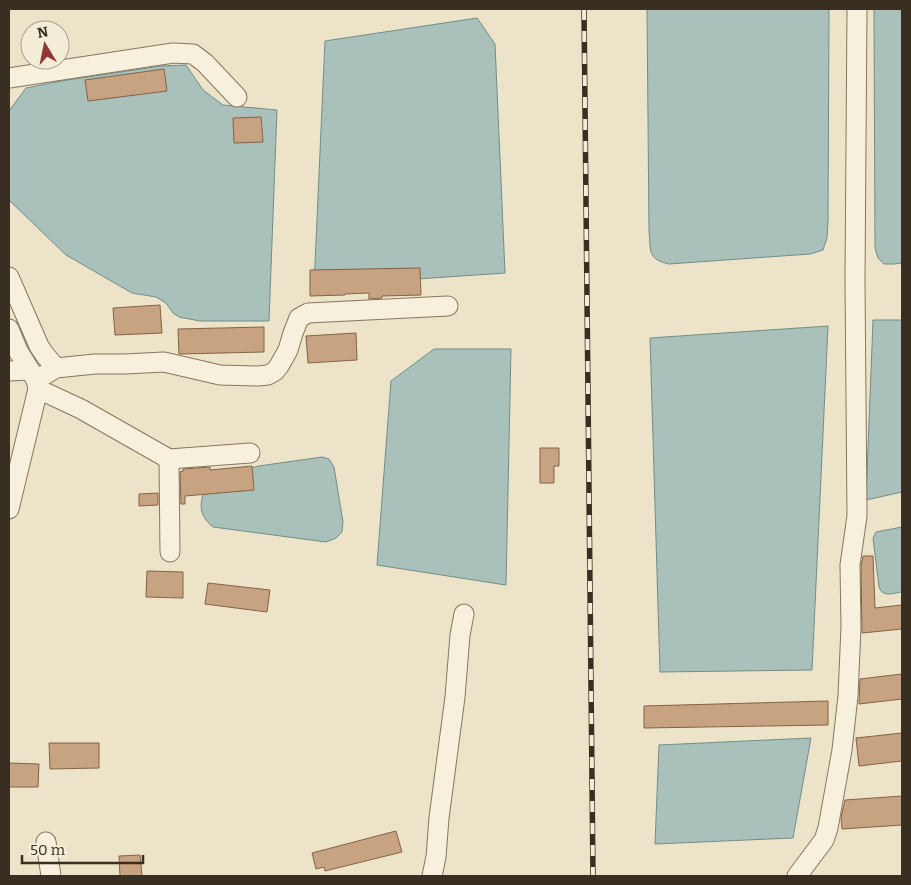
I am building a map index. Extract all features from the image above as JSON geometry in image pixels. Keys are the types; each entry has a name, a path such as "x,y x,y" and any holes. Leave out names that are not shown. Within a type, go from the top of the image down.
{"street":[{"path":"797,876 824,840 828,828 842,750 848,696 851,627 850,565 857,516 855,280 857,9"},
{"path":"9,78 173,53 193,54 205,63 237,97"},
{"path":"9,277 39,346 56,368"},
{"path":"35,380 56,368 95,364 164,362 220,375 268,375 279,366 288,350 299,318 308,313 448,306"},
{"path":"9,330 18,351 35,380 9,509"},
{"path":"9,371 35,380 169,459 250,453"},
{"path":"169,459 170,552"},
{"path":"432,876 436,857 439,818 455,697 460,635 464,614"},
{"path":"46,842 51,876"}],"water":[{"path":"647,9 829,9 828,221 827,238 823,250 810,254 669,264 657,260 651,253 649,231"},
{"path":"874,9 902,9 902,263 894,264 884,264 878,258 875,248"},
{"path":"477,18 495,44 505,273 314,286 325,41"},
{"path":"186,65 203,90 223,105 277,110 269,321 200,321 179,317 173,313 166,303 156,297 132,293 66,255 9,199 9,111 26,88 161,66"},
{"path":"873,320 902,320 902,492 866,500"},
{"path":"828,326 812,670 660,672 650,338"},
{"path":"434,349 511,349 506,585 377,565 391,381"},
{"path":"322,457 329,459 334,467 343,522 342,532 336,538 326,542 213,527 203,516 201,504 208,478 259,466"},
{"path":"902,527 902,592 886,594 879,587 873,538 876,532"},
{"path":"811,738 793,838 655,844 659,745"}],"building":[{"path":"164,69 167,91 88,101 85,80"},
{"path":"261,117 263,142 234,143 233,118"},
{"path":"420,268 421,295 382,296 382,298 369,299 369,293 310,296 310,270"},
{"path":"160,305 162,333 115,335 113,308"},
{"path":"264,327 264,352 179,354 178,329"},
{"path":"356,333 357,360 308,363 306,336"},
{"path":"540,448 559,448 559,466 554,466 554,483 540,483"},
{"path":"252,466 254,490 185,496 185,504 181,504 180,472 183,469 210,467 210,470"},
{"path":"158,493 158,505 139,506 139,494"},
{"path":"863,556 873,556 875,608 902,605 902,629 862,633 861,566"},
{"path":"147,571 183,572 183,598 146,597"},
{"path":"208,583 270,590 267,612 205,604"},
{"path":"902,674 902,699 859,704 860,679"},
{"path":"828,701 828,725 644,728 644,706"},
{"path":"902,733 902,761 859,766 856,738"},
{"path":"49,743 99,743 99,768 50,769"},
{"path":"9,763 39,764 38,787 9,787"},
{"path":"902,796 902,825 842,829 841,818 845,800"},
{"path":"396,831 402,852 325,871 324,867 316,869 312,853"},
{"path":"140,855 142,876 120,876 119,856"}],"railway":[{"path":"584,9 593,876"}]}
